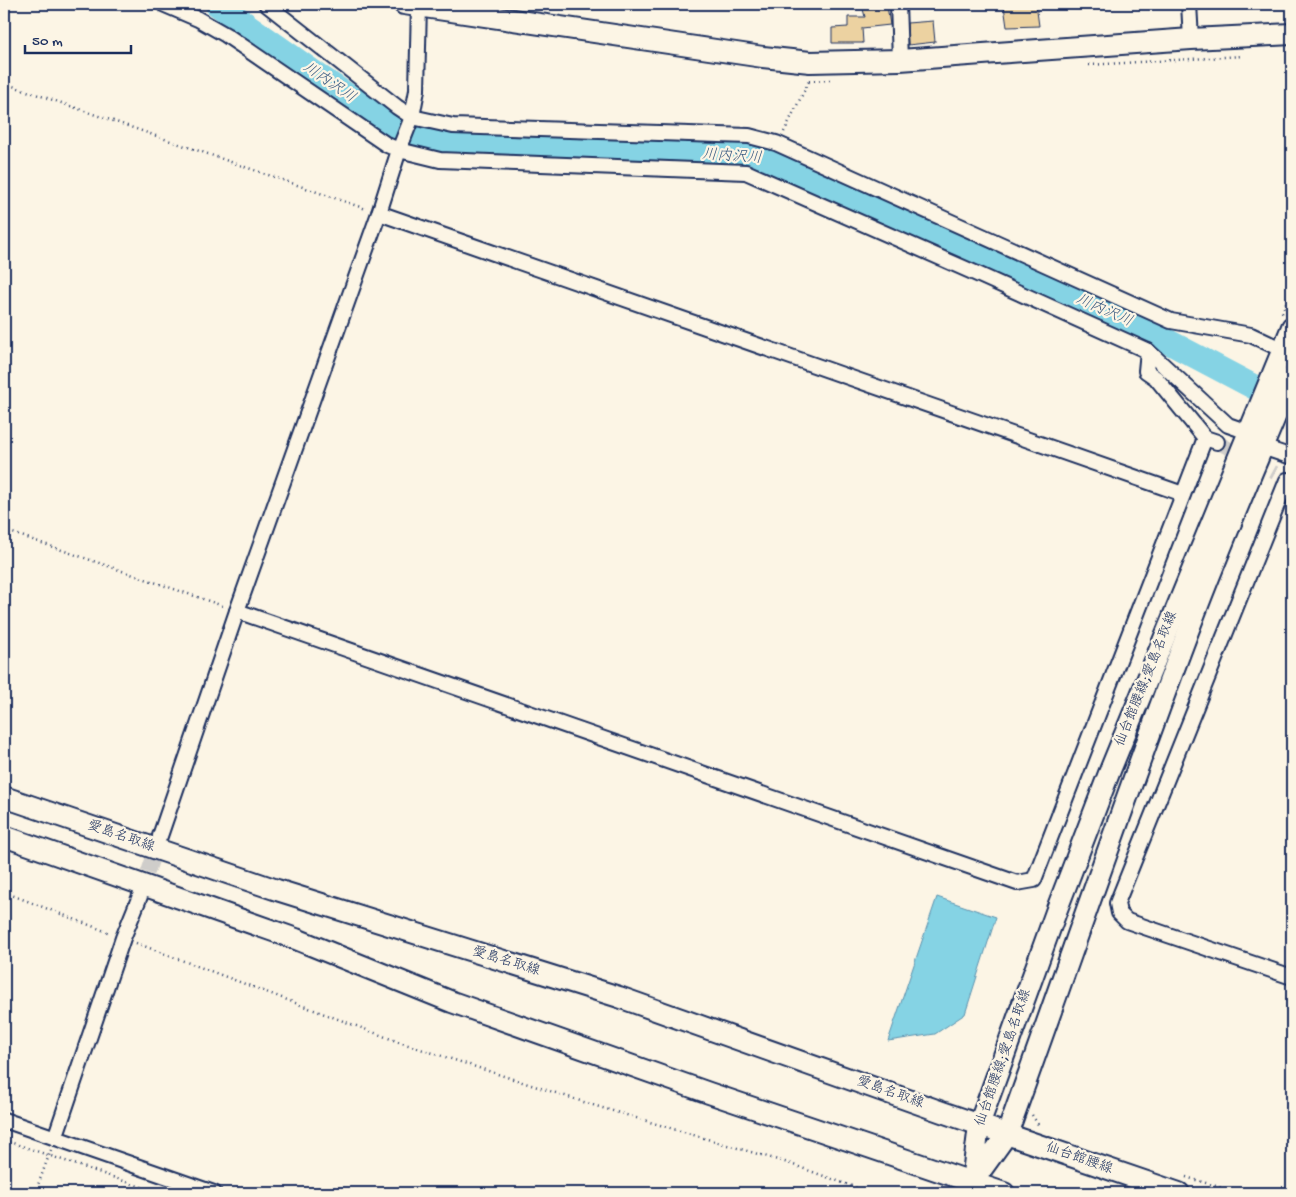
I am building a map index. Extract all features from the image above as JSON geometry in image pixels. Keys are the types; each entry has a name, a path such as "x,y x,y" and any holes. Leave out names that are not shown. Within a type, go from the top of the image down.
{"main road":[{"path":"414,4 763,57 810,62 900,60 1191,39 1292,34"},
{"name":"仙台館腰線;愛島名取線","path":"971,1187 979,1125 1054,919 1111,768 1284,364 1292,327"},
{"name":"仙台館腰線;愛島名取線","path":"971,1187 1007,1134 1132,782 1189,629 1262,447 1257,427"},
{"name":"愛島名取線","path":"4,798 277,890 618,998 1007,1134"},
{"path":"4,836 296,939 452,1002 971,1187 1004,1193"},
{"name":"仙台館腰線","path":"1007,1134 1179,1193"}],"street":[{"path":"163,4 198,19 226,36 387,146 400,146 440,160 746,172 1148,351 1228,425 1257,427"},
{"path":"266,4 411,120 453,126 749,136 776,143 1171,321 1251,335 1284,364"},
{"path":"160,836 237,610 379,214 400,146 411,120 417,90 414,4"},
{"path":"898,4 900,60"},
{"path":"1189,4 1191,39"},
{"path":"379,214 1183,494"},
{"path":"237,610 1016,883 1034,880 1183,494 1211,440 1156,378 1146,371 1148,351"},
{"path":"1262,447 1292,457"},
{"path":"1285,478 1117,903 1119,913 1127,920 1292,977"},
{"path":"55,1138 123,938 140,896"},
{"path":"4,1120 214,1193"}],"path":[{"path":"776,143 786,129 809,81 810,62"},
{"path":"4,83 379,214"},
{"path":"4,530 237,610"},
{"path":"4,892 399,1042 596,1106 788,1163 871,1193"},
{"path":"1029,1111 1039,1126 1036,1134"},
{"path":"35,1193 55,1138"},
{"path":"4,1140 159,1193"}],"water":[{"path":"937,897 996,917 965,1014 935,1034 888,1041"}],"building":[{"path":"1036,4 1039,26 1007,27 1004,6"},
{"path":"887,6 890,25 862,28 863,43 832,43 832,28 848,27 848,17 865,17 863,9"},
{"path":"933,21 935,42 908,45 907,23"}],"waterway":[{"name":"川内沢川","path":"217,4 317,75 417,140 466,144 576,146 766,158 1146,330 1292,407"}],"tunnel":[{"path":"1217,442 1275,473"},
{"path":"141,893 158,842"}]}
